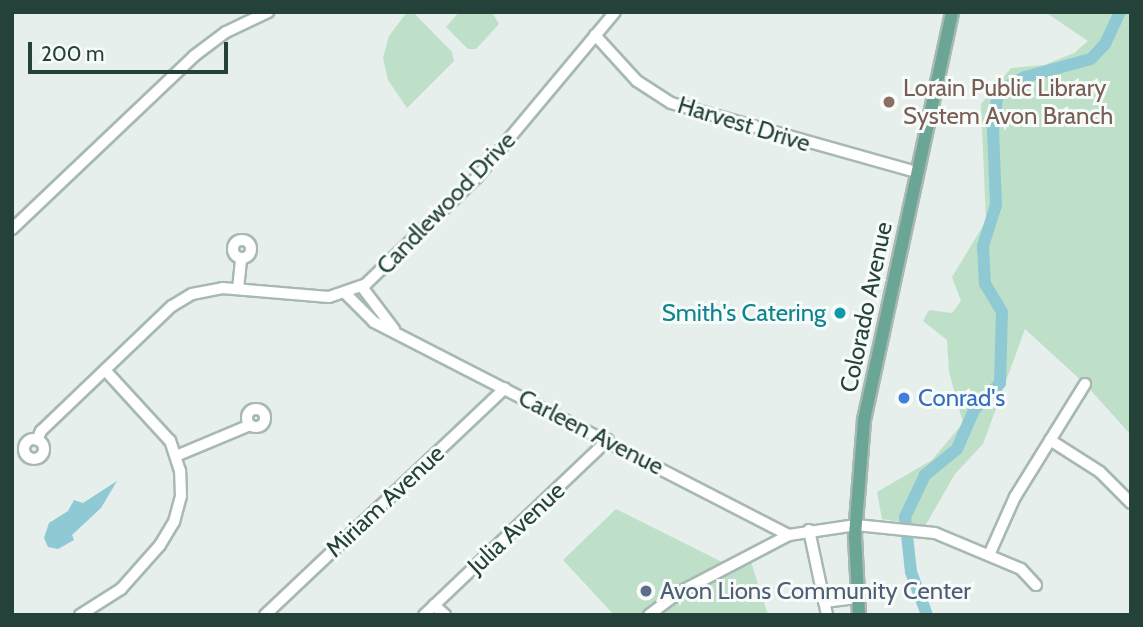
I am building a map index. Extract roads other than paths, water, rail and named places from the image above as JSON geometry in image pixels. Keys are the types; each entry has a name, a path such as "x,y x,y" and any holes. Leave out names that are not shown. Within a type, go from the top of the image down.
{"main road":[{"name":"Colorado Avenue","path":"859,615 856,525 870,385 952,12"}],"street":[{"path":"12,229 194,56 226,32 268,12"},
{"name":"Candlewood Drive","path":"37,440 41,431 181,299 203,290 238,289 323,298 346,294 362,287 473,182 615,12"},
{"name":"Harvest Drive","path":"595,36 637,81 671,103 917,172"},
{"path":"238,289 241,258"},
{"name":"Carleen Avenue","path":"362,287 394,329"},
{"name":"Carleen Avenue","path":"346,294 369,319 394,329 789,535"},
{"path":"80,615 121,589 169,532 182,488 176,456 161,428 105,370"},
{"path":"989,555 1013,501 1085,384"},
{"name":"Miriam Avenue","path":"265,615 505,388"},
{"path":"176,456 250,425"},
{"name":"Julia Avenue","path":"424,615 608,440"},
{"path":"1050,440 1100,472 1131,503"},
{"path":"649,615 678,593 789,535 856,525 915,529 989,555 1024,571 1036,584"},
{"path":"809,530 827,615"},
{"path":"824,602 858,598"},
{"path":"435,605 445,615"}],"water":[{"path":"117,481 101,508 72,535 74,540 58,549 48,547 44,538 49,523 68,511 74,500 83,503"}],"waterway":[{"path":"927,615 911,572 905,517 925,475 957,449 974,410 1000,383 1002,312 985,284 983,246 996,205 993,131 997,98 1004,88 1025,77 1091,59 1105,44 1120,12"}],"place":[{"name":"Lorain Public Library System Avon Branch","path":"889,102"},
{"name":"Smith's Catering","path":"840,313"},
{"name":"Conrad's","path":"904,398"},
{"name":"Avon Lions Community Center","path":"646,591"}]}
